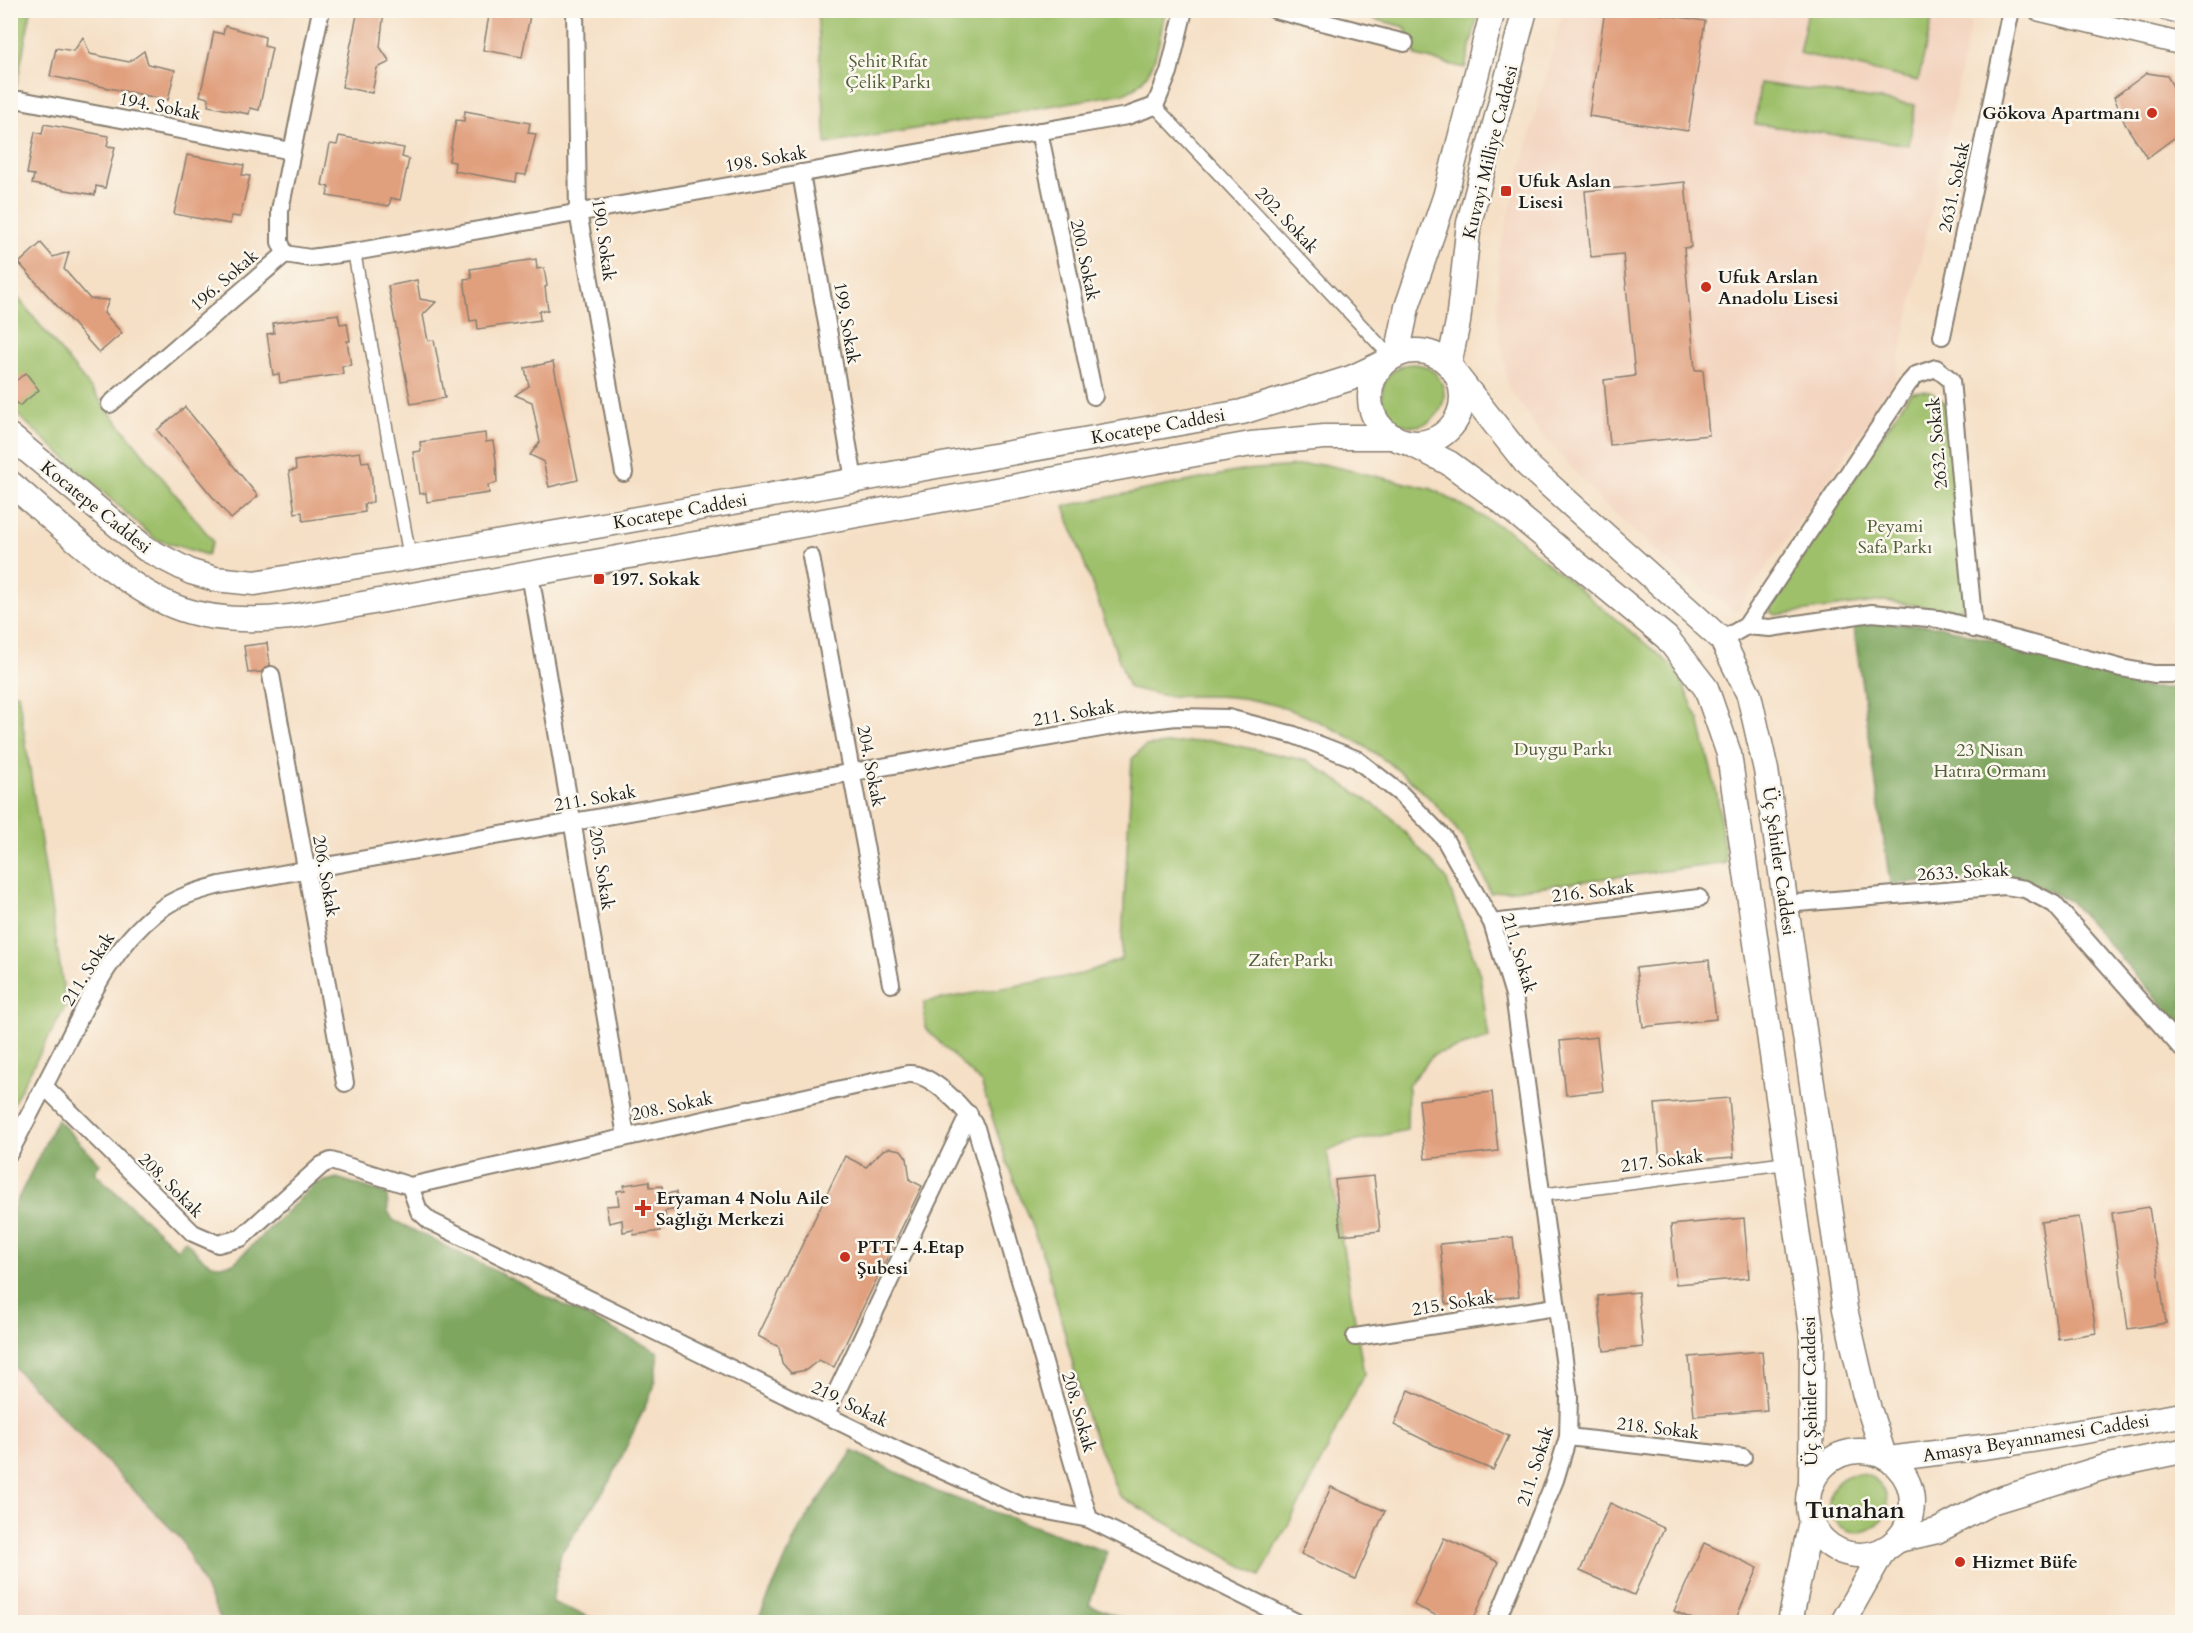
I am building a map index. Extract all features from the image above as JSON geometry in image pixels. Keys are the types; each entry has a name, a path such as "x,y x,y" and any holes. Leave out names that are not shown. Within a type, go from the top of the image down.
{"main road":[{"name":"Kuvayi Milliye Caddesi","path":"1392,358 1444,197 1493,10"},
{"name":"Kuvayi Milliye Caddesi","path":"1453,370 1469,223 1525,10"},
{"path":"1424,351 1453,370 1461,390 1461,405 1452,424 1436,438 1422,442 1401,440 1378,422 1370,402 1371,387 1376,374 1392,358 1424,351"},
{"name":"Kocatepe Caddesi","path":"10,436 146,549 199,574 235,582 265,582 1242,412 1318,390 1392,358"},
{"name":"Üç Şehitler Caddesi","path":"1453,370 1528,466 1722,640 1749,694 1766,770 1845,1309 1865,1396 1886,1458"},
{"name":"Kocatepe Caddesi","path":"10,483 127,579 156,598 181,609 234,620 290,617 1251,444 1324,437 1401,440"},
{"name":"Üç Şehitler Caddesi","path":"1401,440 1449,463 1501,501 1667,639 1706,688 1729,754 1812,1335 1811,1485"},
{"name":"Amasya Beyannamesi Caddesi","path":"1886,1458 2013,1443 2182,1415"},
{"path":"1790,1623 1811,1521 1808,1503 1811,1485 1820,1470 1833,1458 1850,1451 1867,1451 1886,1458 1907,1479 1912,1494 1912,1511 1908,1527 1890,1546 1843,1623"},
{"name":"Amasya Beyannamesi Caddesi","path":"1890,1546 1937,1531 1994,1501 2105,1467 2182,1451"},
{"path":"1811,1521 1820,1536 1841,1551 1866,1556 1890,1546"}],"street":[{"name":"196. Sokak","path":"110,404 285,254 280,242 280,210 321,10"},
{"name":"190. Sokak","path":"575,10 578,212 624,472"},
{"path":"1155,106 1169,72 1184,10"},
{"path":"1275,10 1406,43"},
{"name":"2631. Sokak","path":"1942,336 2011,10"},
{"path":"2039,10 2182,44"},
{"path":"2167,10 2182,14"},
{"name":"194. Sokak","path":"20,100 292,151"},
{"name":"198. Sokak","path":"285,254 310,258 354,252 1127,116 1155,106"},
{"name":"202. Sokak","path":"1155,106 1392,358"},
{"name":"200. Sokak","path":"1039,131 1094,396"},
{"name":"199. Sokak","path":"801,173 855,480"},
{"path":"354,252 410,558"},
{"name":"2632. Sokak","path":"1746,626 1908,384 1916,375 1936,368 1951,380 1974,629"},
{"name":"204. Sokak","path":"811,557 891,984"},
{"name":"205. Sokak","path":"530,574 626,1136"},
{"path":"1722,640 1746,626 1770,628 1872,613 1929,618 2154,675 2182,674"},
{"name":"206. Sokak","path":"272,675 305,870 345,1083"},
{"name":"211. Sokak","path":"10,1152 113,959 135,932 159,910 189,894 220,885 1135,722 1176,717 1228,718 1294,735 1356,759 1401,794 1444,838 1492,923 1514,995 1569,1396 1568,1437 1555,1480 1496,1623"},
{"name":"2633. Sokak","path":"1785,904 2005,886 2025,889 2054,904 2182,1049"},
{"name":"216. Sokak","path":"1492,923 1699,898"},
{"name":"208. Sokak","path":"44,1086 193,1233 205,1240 230,1243 242,1238 321,1165 331,1161 410,1185 916,1074 924,1076 969,1114 982,1143 1089,1519"},
{"path":"826,1414 969,1114"},
{"name":"217. Sokak","path":"1541,1195 1787,1163"},
{"name":"219. Sokak","path":"410,1185 419,1211 430,1221 899,1451 1022,1506 1089,1519 1296,1623"},
{"name":"215. Sokak","path":"1355,1337 1556,1307"},
{"name":"218. Sokak","path":"1568,1437 1743,1457"}],"shaded area":[{"name":"Ufuk Arslan Anadolu Lisesi","path":"1923,10 1971,23 1894,385 1736,612 1667,561 1600,500 1542,435 1508,387 1497,323 1499,252 1563,11"},
{"path":"10,1364 181,1539 222,1622 11,1622"}],"green space":[{"name":"Şehit Rıfat Çelik Parkı","path":"817,10 1165,11 1151,68 1137,86 1126,93 826,144"},
{"path":"11,11 31,11 11,113"},
{"path":"1342,11 1479,11 1465,68 1416,56 1405,27"},
{"path":"1808,11 1895,11 1932,19 1918,81 1799,53"},
{"path":"1760,83 1915,105 1909,145 1755,124"},
{"path":"11,289 213,541 207,555 155,539 11,409"},
{"path":"1413,364 1430,369 1435,373 1439,378 1444,395 1439,412 1435,417 1430,421 1413,426 1396,421 1391,417 1387,412 1382,395 1387,378 1391,373 1396,369"},
{"name":"Peyami Safa Parkı","path":"1931,392 1945,403 1967,598 1961,608 1951,610 1883,601 1776,615 1770,612 1771,606 1910,393"},
{"name":"Duygu Parkı","path":"1322,464 1432,489 1509,531 1675,668 1699,720 1717,794 1726,863 1490,893 1475,858 1453,825 1425,794 1393,766 1358,742 1321,723 1284,708 1247,699 1218,696 1169,696 1129,688 1064,506 1245,470"},
{"name":"23 Nisan Hatıra Ormanı","path":"1853,622 1939,626 2023,649 2146,688 2182,688 2182,1027 2070,901 2019,877 1890,884"},
{"path":"18,693 66,1005 11,1107 10,694"},
{"name":"Zafer Parkı","path":"1211,740 1308,761 1388,814 1446,878 1480,975 1489,1038 1433,1055 1408,1085 1407,1130 1344,1144 1327,1152 1364,1374 1304,1496 1260,1576 1119,1496 1087,1418 1047,1266 1007,1163 981,1083 925,1028 924,1002 1082,974 1121,959 1132,759 1145,746"},
{"path":"57,1119 100,1164 94,1172 177,1249 185,1240 211,1264 234,1263 315,1184 337,1178 387,1194 388,1211 393,1220 658,1352 654,1387 610,1482 561,1553 552,1602 601,1622 222,1622 181,1539 11,1364 11,1213"},
{"path":"853,1451 935,1491 1107,1552 1089,1605 1127,1620 1126,1622 757,1622 800,1527"},
{"path":"1852,1474 1864,1474 1879,1482 1887,1497 1887,1509 1879,1524 1864,1532 1852,1532 1837,1524 1829,1509 1829,1497 1837,1482"}],"building":[{"path":"358,10 384,10 380,47 390,62 377,68 372,93 342,87"},
{"path":"490,10 531,10 522,57 483,50"},
{"path":"1605,10 1635,10 1705,21 1688,131 1589,116"},
{"path":"225,26 265,37 264,46 272,48 259,110 250,108 249,114 208,106 209,98 200,96 214,32 223,34"},
{"path":"83,37 90,54 129,62 144,51 148,64 175,70 168,100 50,76 56,48 74,51"},
{"name":"Gökova Apartmanı","path":"2147,73 2167,76 2182,102 2182,132 2147,158 2125,124 2114,97"},
{"path":"465,111 530,123 528,133 536,134 526,175 517,174 516,182 454,171 455,162 449,161 453,135 456,120 464,121"},
{"path":"44,124 109,136 107,146 115,147 105,188 96,186 95,195 32,184 34,175 27,174 35,132 42,134"},
{"path":"339,136 404,148 402,157 409,159 400,200 391,198 389,206 327,196 329,187 322,185 330,144 337,145"},
{"path":"187,155 244,165 242,175 250,176 240,217 231,216 230,224 174,214"},
{"path":"1685,182 1691,247 1684,248 1695,370 1703,370 1709,435 1610,445 1604,380 1635,376 1623,254 1591,257 1585,191"},
{"path":"41,243 53,257 69,252 64,269 90,299 109,300 104,313 122,333 99,353 19,263"},
{"path":"536,259 537,269 544,268 547,286 545,287 548,310 539,311 540,320 478,329 477,320 470,321 464,279 472,278 470,269"},
{"path":"417,280 420,299 436,302 423,315 428,341 434,340 445,398 411,404 388,286"},
{"path":"338,314 340,324 347,323 351,365 342,366 343,374 280,383 279,374 273,375 267,334 274,333 273,323"},
{"path":"553,362 578,480 549,487 543,461 530,455 540,442 532,402 515,395 529,386 525,368"},
{"path":"26,373 39,390 19,406 10,395 10,385"},
{"path":"185,407 258,496 231,519 157,430"},
{"path":"485,433 486,442 493,441 496,460 497,483 488,485 489,493 427,502 426,493 419,494 413,452 421,451 420,442"},
{"path":"360,452 362,462 369,461 372,479 373,502 364,504 365,512 303,521 302,512 295,513 289,471 296,470 295,461"},
{"path":"267,643 270,665 261,672 248,673 244,646"},
{"path":"1709,960 1716,1019 1643,1027 1636,968"},
{"path":"1597,1037 1603,1091 1566,1095 1560,1041"},
{"path":"1492,1092 1498,1151 1425,1159 1419,1100"},
{"path":"1729,1098 1734,1157 1660,1163 1655,1104"},
{"path":"890,1148 901,1150 907,1158 910,1180 922,1186 834,1367 819,1360 806,1370 791,1373 782,1363 779,1347 758,1336 845,1156 866,1167 883,1150"},
{"path":"1374,1176 1380,1231 1341,1235 1335,1180"},
{"name":"Eryaman 4 Nolu Aile Sağlığı Merkezi","path":"649,1181 650,1187 662,1186 663,1194 676,1192 679,1209 665,1211 666,1222 659,1223 660,1231 634,1235 633,1230 623,1232 622,1220 609,1223 606,1206 619,1205 617,1191 625,1190 624,1185"},
{"path":"2149,1207 2166,1323 2128,1329 2112,1213"},
{"path":"2079,1217 2096,1333 2058,1339 2041,1222"},
{"path":"1744,1218 1749,1278 1676,1284 1671,1225"},
{"path":"1513,1237 1519,1296 1446,1304 1440,1244"},
{"path":"1638,1292 1643,1347 1604,1351 1598,1296"},
{"path":"1762,1351 1767,1410 1694,1416 1689,1357"},
{"path":"1409,1390 1509,1436 1493,1470 1442,1449 1394,1425"},
{"path":"1331,1487 1385,1511 1355,1579 1301,1554"},
{"path":"1610,1503 1664,1528 1634,1595 1580,1571"},
{"path":"1444,1538 1498,1562 1472,1623 1452,1623 1414,1605"},
{"path":"1704,1543 1758,1568 1734,1623 1701,1623 1674,1611"}],"place":[{"name":"Gökova Apartmanı","path":"2152,113"},
{"name":"Ufuk Aslan Lisesi","path":"1506,191"},
{"name":"Ufuk Arslan Anadolu Lisesi","path":"1706,287"},
{"name":"197. Sokak","path":"599,579"},
{"name":"Eryaman 4 Nolu Aile Sağlığı Merkezi","path":"643,1208"},
{"name":"PTT - 4.Etap Şubesi","path":"845,1257"},
{"name":"Hizmet Büfe","path":"1960,1562"}],"district":[{"name":"Tunahan","path":"1855,1510"}]}
